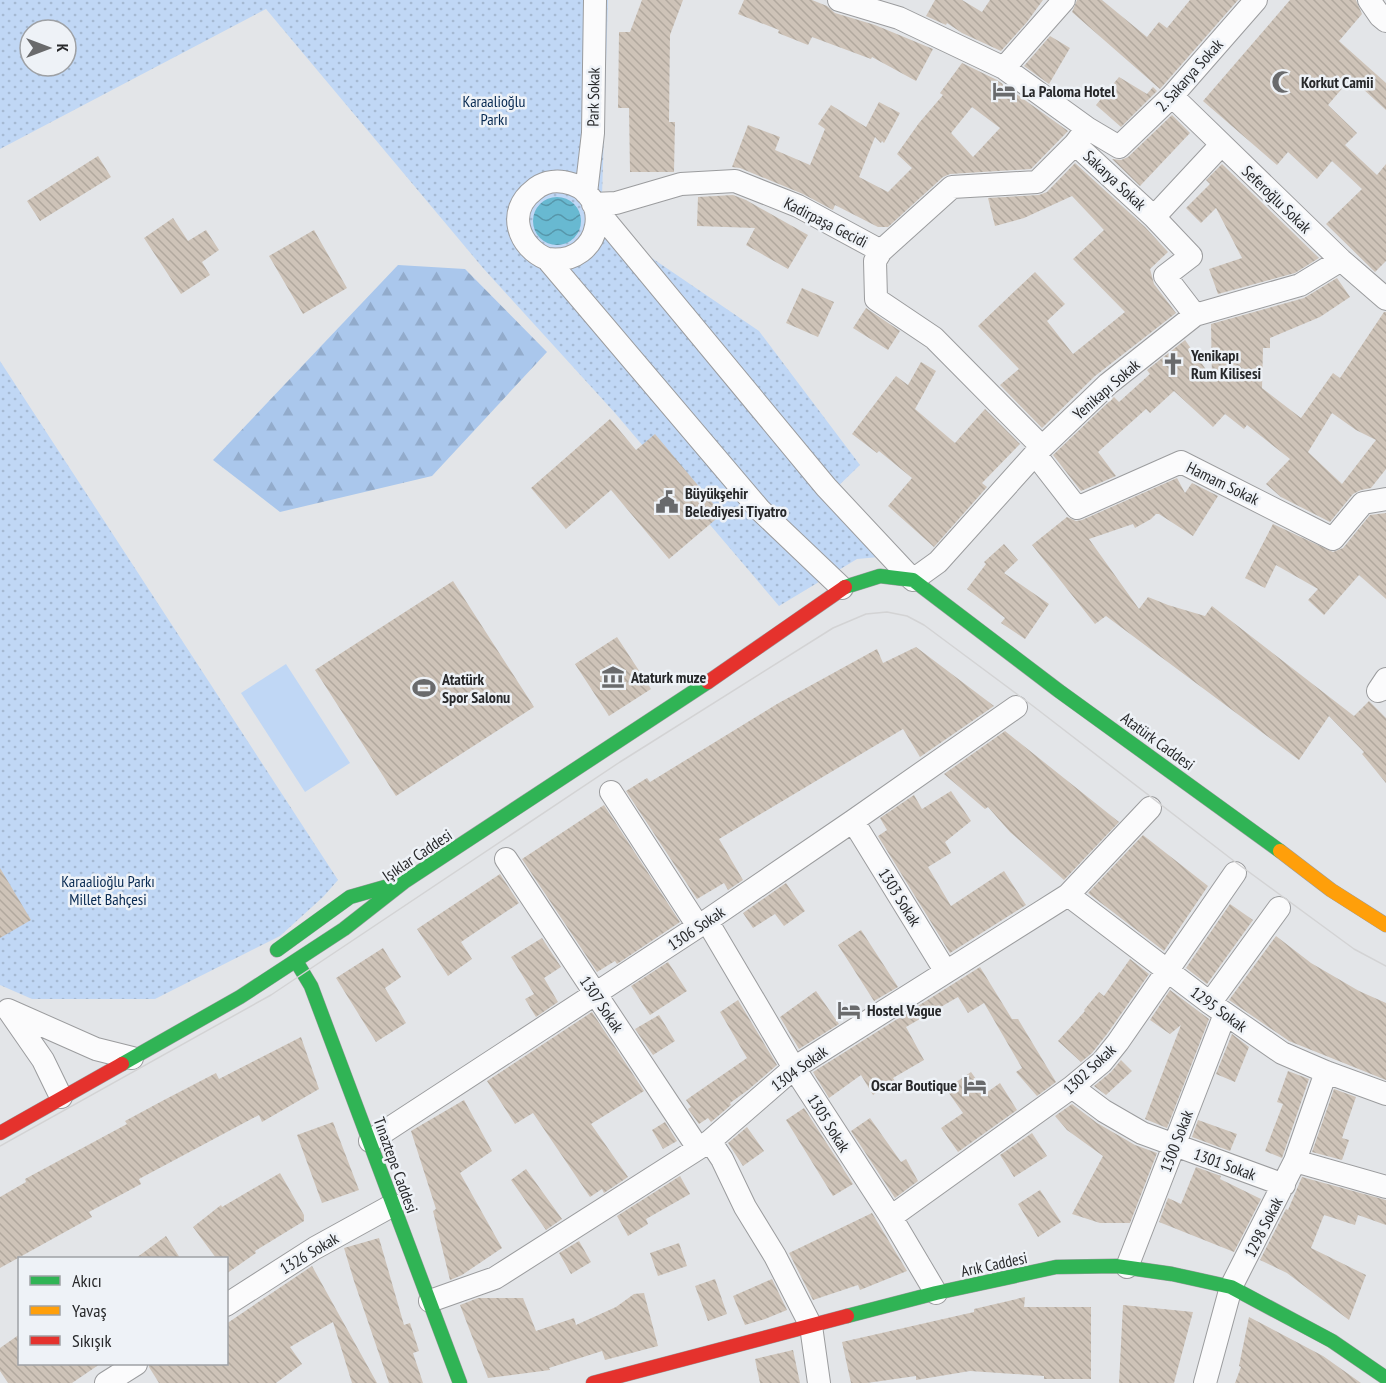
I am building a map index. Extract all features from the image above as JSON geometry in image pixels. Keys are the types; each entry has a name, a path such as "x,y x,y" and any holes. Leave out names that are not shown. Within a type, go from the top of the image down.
{"street":[{"name":"Park Sokak","path":"591,202 595,0"},
{"path":"839,0 898,18 1005,68 1081,136"},
{"path":"1005,68 1064,0"},
{"name":"2. Sakarya Sokak","path":"1081,136 1119,147 1172,96 1256,0"},
{"path":"1369,0 1386,21"},
{"name":"Seferoğlu Sokak","path":"1172,96 1341,260 1384,294"},
{"name":"Kadirpaşa Gecidi","path":"591,202 616,203 681,184 735,181 798,206 881,251 952,187 1037,182 1081,136"},
{"name":"Sakarya Sokak","path":"1081,136 1191,256 1165,276 1195,315"},
{"path":"1154,217 1221,145"},
{"path":"842,588 760,510 547,259 530,249 519,231 518,220 523,201 538,186 558,181 578,187 825,487 913,580"},
{"path":"547,259 568,259 585,249 596,231 597,221 591,202"},
{"path":"881,251 875,261 876,299 934,338 1039,450"},
{"name":"Yenikapı Sokak","path":"913,580 938,562 1039,450 1108,384 1195,315 1300,285 1341,260"},
{"name":"Hamam Sokak","path":"1039,450 1077,508 1181,462 1333,539 1363,503 1386,499"},
{"name":"Işıklar Caddesi","path":"0,1132 240,997 296,961 344,929 404,882 648,723 842,588 880,576 913,580"},
{"name":"Atatürk Caddesi","path":"913,580 1059,691 1257,833 1331,890 1386,925"},
{"path":"1386,679 1378,691 1386,688"},
{"name":"1306 Sokak","path":"370,1141 703,924 1016,707"},
{"name":"1305 Sokak","path":"611,792 661,868 703,924 891,1216 936,1293"},
{"name":"1304 Sokak","path":"430,1301 495,1278 704,1145 794,1068 1068,895 1150,808"},
{"name":"1303 Sokak","path":"853,822 946,972"},
{"name":"1307 Sokak","path":"506,859 596,994 704,1145 722,1159 745,1207 775,1256 811,1326 819,1383"},
{"name":"1302 Sokak","path":"891,1216 1072,1087 1102,1062 1235,873"},
{"path":"240,997 277,950 350,897 404,882"},
{"name":"1295 Sokak","path":"1068,895 1217,1009 1282,1053 1386,1094"},
{"name":"1300 Sokak","path":"1127,1268 1174,1146 1217,1009 1245,956 1279,908"},
{"name":"Tınaztepe Caddesi","path":"296,961 312,986 460,1383"},
{"path":"4,1008 96,1049 132,1058"},
{"path":"4,1008 43,1060 61,1097"},
{"name":"1298 Sokak","path":"1205,1383 1231,1287 1296,1161 1326,1072"},
{"name":"1301 Sokak","path":"1072,1087 1104,1111 1142,1133 1284,1185"},
{"path":"1296,1161 1386,1187"},
{"name":"1326 Sokak","path":"228,1304 315,1248 393,1205"},
{"name":"Arık Caddesi","path":"593,1383 936,1293 1056,1267 1116,1266 1172,1274 1231,1287 1332,1341 1386,1378"},
{"path":"106,1383 134,1365"}],"green space":[{"name":"Karaalioğlu Parkı","path":"0,0 608,0 602,197 618,235 759,331 860,465 833,491 879,557 857,559 779,606 615,413 483,268 266,9 0,149"},
{"path":"398,265 465,269 547,352 432,476 280,512 213,460"},
{"name":"Karaalioğlu Parkı Millet Bahçesi","path":"0,361 338,880 323,897 280,936 155,999 32,999 0,985"},
{"path":"286,664 350,763 305,792 241,693"}],"water":[{"path":"557,197 574,204 581,221 574,238 557,245 540,238 533,221 540,204"}],"building":[{"path":"642,0 683,0 670,35 669,122 675,122 674,172 630,172 629,108 618,108 619,32 630,32"},
{"path":"744,0 812,0 827,6 835,13 875,25 933,49 916,81 872,57 871,59 812,37 808,45 778,33 779,30 738,14"},
{"path":"935,0 962,0 982,12 990,0 1043,0 1001,51 962,33 947,23 946,25 926,16"},
{"path":"1077,0 1102,0 1147,37 1159,22 1167,28 1190,0 1238,0 1160,89 1072,12"},
{"path":"1290,0 1356,0 1362,14 1339,41 1386,83 1386,110 1351,78 1328,105 1357,133 1345,145 1377,175 1386,164 1386,261 1375,272 1326,224 1362,189 1332,161 1317,179 1288,152 1277,165 1203,101"},
{"path":"1050,36 1070,48 1049,84 1024,66"},
{"path":"962,63 997,80 1068,131 1031,169 950,174 943,177 888,227 878,227 835,205 833,210 803,194 740,168 732,167 748,125 780,137 775,150 810,165 825,129 818,124 831,105 866,127 879,102 900,113 884,143 875,137 859,177 888,192 912,168 897,154 943,95 940,93","holes":["972,107 1000,128 973,157 951,133"]},
{"path":"1119,77 1147,94 1153,87 1157,91 1121,127 1096,105"},
{"path":"1172,115 1190,133 1140,186 1112,159 1121,160 1128,157"},
{"path":"98,156 111,177 40,221 27,201"},
{"path":"1075,163 1145,227 1168,252 1150,269 1154,284 1176,313 1095,376 1042,428 1000,385 1019,369 978,326 1035,272 1065,304 1047,321 1073,354 1125,312 1073,259 1104,230 1072,196 1024,218 995,226 988,198 1039,195 1047,192"},
{"path":"1222,164 1319,258 1295,273 1218,294 1209,269 1242,258 1216,208 1201,223 1186,208 1210,184 1206,180"},
{"path":"733,195 808,235 788,269 746,245 755,228 697,226 698,197"},
{"path":"173,218 188,241 206,230 219,250 202,262 210,275 181,294 144,238"},
{"path":"314,230 347,288 303,314 269,256"},
{"path":"1337,278 1350,297 1320,317 1270,338 1270,348 1263,348 1262,388 1301,418 1333,373 1340,378 1386,312 1386,469 1371,488 1353,494 1330,522 1281,497 1266,484 1290,459 1247,425 1244,429 1225,414 1213,427 1174,391 1150,413 1146,409 1098,452 1116,476 1081,491 1053,455 1114,397 1119,402 1150,374 1147,370 1185,340 1212,378 1211,324 1304,298","holes":["1332,413 1356,430 1376,440 1342,484 1308,452"]},
{"path":"802,288 834,302 818,337 786,323"},
{"path":"866,308 900,331 888,350 853,328"},
{"path":"921,362 936,371 915,409 955,443 985,409 1020,444 982,483 987,487 934,547 888,506 912,478 879,451 877,453 852,434 896,376 908,385"},
{"path":"610,419 636,450 655,434 722,514 669,559 611,490 566,529 531,488"},
{"path":"1177,478 1185,493 1192,483 1218,496 1193,536 1156,514 1135,528 1133,524 1089,539 1139,609 1148,597 1205,616 1212,606 1354,716 1369,701 1386,718 1386,783 1362,754 1364,752 1329,716 1299,760 1106,616 1095,624 1032,545 1067,517 1076,521 1082,520"},
{"path":"1386,513 1386,599 1359,575 1324,615 1308,600 1318,589 1276,565 1265,588 1245,578 1273,524 1333,552 1343,548 1370,515"},
{"path":"1004,544 1018,560 1004,573 1049,604 1025,639 1001,623 1005,618 967,589 986,564 984,562"},
{"name":"Atatürk Spor Salonu","path":"453,581 534,707 396,796 315,670"},
{"name":"Ataturk muze","path":"617,637 651,689 609,716 575,664"},
{"path":"916,647 994,706 920,757 903,729 719,839 743,880 728,890 724,883 697,899 626,791 647,778 650,782 777,704 877,649 883,663"},
{"path":"1005,731 1119,822 1064,880 1010,832 988,807 985,809 944,774"},
{"path":"951,791 971,821 945,842 951,853 928,867 951,906 1004,871 1026,905 950,953 878,836 887,830 880,818 914,795 922,809"},
{"path":"604,805 680,922 617,964 615,961 597,972 522,859"},
{"path":"1143,835 1208,886 1164,951 1088,893"},
{"path":"0,868 31,920 0,938"},
{"path":"500,874 519,903 461,942 472,959 448,976 417,929"},
{"path":"786,883 805,911 784,926 775,914 753,928 743,913"},
{"path":"1230,904 1253,920 1207,984 1186,968"},
{"path":"861,930 898,987 874,1001 838,945"},
{"path":"1276,936 1311,963 1359,991 1386,1003 1386,1080 1289,1041 1229,1000"},
{"path":"542,938 561,967 544,978 558,1002 536,1017 525,999 534,994 511,957"},
{"path":"383,948 401,977 385,988 406,1023 376,1042 336,978"},
{"path":"1130,959 1149,974 1107,1034 1092,1053 1081,1062 1058,1041 1099,992 1104,996"},
{"path":"668,962 687,991 650,1015 631,986"},
{"path":"980,967 1012,1019 1018,1019 1056,1082 1037,1096 1016,1072 1022,1068 984,1003 968,1013 958,997 906,1027 924,1060 893,1078 895,1081 873,1095 861,1075 829,1098 813,1072"},
{"path":"1170,990 1209,1019 1167,1128 1145,1119 1181,1025 1170,1034 1150,1020"},
{"path":"816,991 839,1024 799,1049 780,1017"},
{"path":"738,1000 777,1065 730,1103 731,1105 711,1122 708,1118 699,1124 688,1109 691,1107 686,1100 747,1058 720,1012"},
{"path":"592,1012 644,1091 591,1124 628,1177 604,1193 602,1189 590,1197 533,1113 515,1124 487,1081"},
{"path":"659,1015 675,1041 653,1055 635,1029"},
{"path":"1232,1034 1249,1047 1235,1082 1216,1074"},
{"path":"301,1037 319,1089 262,1122 259,1115 139,1179 141,1184 89,1212 92,1217 0,1268 0,1197 26,1182 25,1179 127,1124 125,1121 216,1073 219,1079"},
{"path":"1121,1060 1132,1071 1106,1095 1094,1086"},
{"path":"1288,1071 1309,1079 1282,1158 1265,1151 1283,1104 1277,1102"},
{"path":"971,1072 986,1093 1000,1083 1017,1110 958,1152 941,1128 963,1113 946,1089"},
{"path":"1334,1089 1356,1097 1342,1138 1349,1140 1342,1160 1312,1152"},
{"path":"464,1100 492,1151 460,1173 502,1248 462,1275 450,1280 433,1211 436,1209 411,1131"},
{"path":"1072,1104 1097,1123 1135,1145 1157,1153 1130,1223 1100,1223 1072,1214 1103,1156 1067,1130 1055,1116"},
{"path":"804,1108 853,1184 833,1196 786,1120"},
{"path":"870,1118 901,1162 906,1159 918,1181 895,1198 851,1131"},
{"path":"1198,1120 1237,1134 1230,1151 1192,1137"},
{"path":"333,1122 359,1190 322,1203 297,1135"},
{"path":"665,1122 677,1141 663,1149 652,1130"},
{"path":"747,1127 764,1151 743,1166 728,1143"},
{"path":"1032,1133 1047,1156 1014,1177 1000,1155"},
{"path":"1196,1167 1221,1176 1220,1179 1261,1199 1234,1252 1159,1222 1168,1198 1181,1204"},
{"path":"526,1169 562,1219 546,1230 511,1180"},
{"path":"280,1173 304,1215 304,1221 255,1251 256,1253 228,1273 228,1257 215,1257 193,1227 221,1205 222,1207"},
{"path":"680,1176 690,1194 646,1219 648,1224 628,1236 617,1216"},
{"path":"1302,1177 1386,1200 1386,1225 1358,1215 1355,1225 1324,1215 1311,1248 1366,1275 1349,1320 1287,1273 1260,1260 1286,1209 1288,1210"},
{"path":"1040,1190 1061,1222 1038,1237 1018,1204"},
{"path":"872,1213 907,1271 860,1290 858,1285 813,1300 789,1253"},
{"path":"166,1236 179,1257 137,1257"},
{"path":"379,1238 404,1325 410,1323 419,1351 413,1353 423,1383 389,1383 354,1281 344,1248"},
{"path":"579,1241 591,1262 571,1274 559,1253"},
{"path":"679,1243 687,1266 658,1276 650,1253"},
{"path":"312,1266 377,1383 352,1383 333,1322 290,1347 302,1364 276,1383 159,1383 149,1365 228,1365 228,1323"},
{"path":"715,1279 727,1314 708,1321 695,1286"},
{"path":"772,1279 787,1310 745,1325 733,1296"},
{"path":"644,1293 658,1346 605,1360 602,1351 549,1368 550,1370 488,1378 460,1305 478,1298 523,1298 536,1331 574,1318 576,1325 616,1307 634,1294"},
{"path":"1025,1297 1024,1307 1091,1307 1091,1379 1044,1379 1044,1376 970,1371 916,1380 916,1376 851,1383 842,1342 974,1312 974,1309"},
{"path":"1123,1305 1193,1312 1174,1383 1119,1383"},
{"path":"1249,1317 1323,1356 1361,1383 1235,1383 1241,1367 1239,1366"},
{"path":"18,1335 18,1365 99,1365 72,1383 8,1383 0,1371 0,1348"},
{"path":"793,1350 800,1383 760,1383 755,1359"}],"tram line":[{"path":"0,1146 271,995 620,762 833,628 866,614 887,612 907,616 924,625 1234,861 1354,949 1386,966"}],"traffic: fast":[{"path":"845,587 880,576 913,580 1059,691 1280,851"},
{"path":"122,1064 240,997 344,929 404,882 708,682"},
{"path":"277,950 350,897 392,885"},
{"path":"296,961 311,986 460,1383"},
{"path":"847,1316 936,1293 1056,1267 1116,1266 1172,1274 1231,1287 1332,1341 1386,1378"}],"traffic: slow":[{"path":"1280,851 1331,890 1386,925"}],"traffic: jam":[{"path":"708,682 845,587"},
{"path":"0,1133 122,1064"},
{"path":"593,1383 847,1316"}],"place":[{"name":"Korkut Camii","path":"1283,82"},
{"name":"La Paloma Hotel","path":"1004,91"},
{"name":"Yenikapı Rum Kilisesi","path":"1173,364"},
{"name":"Büyükşehir Belediyesi Tiyatro","path":"667,502"},
{"name":"Ataturk muze","path":"613,677"},
{"name":"Atatürk Spor Salonu","path":"424,688"},
{"name":"Hostel Vague","path":"849,1010"},
{"name":"Oscar Boutique","path":"975,1085"}]}
